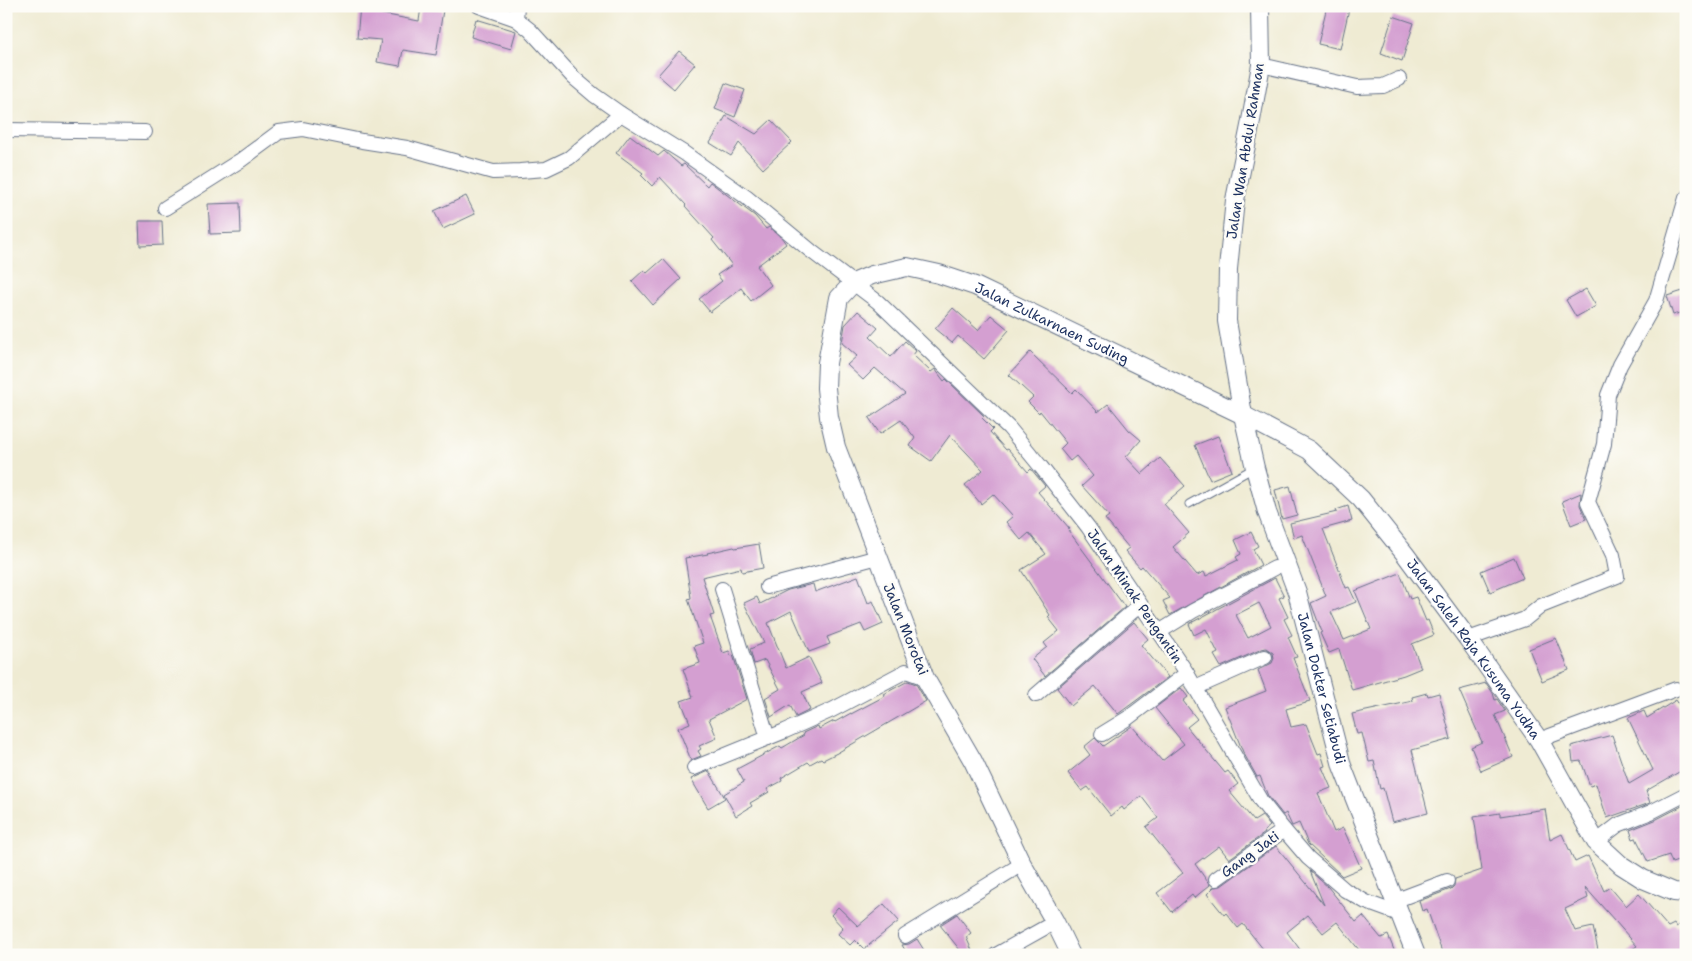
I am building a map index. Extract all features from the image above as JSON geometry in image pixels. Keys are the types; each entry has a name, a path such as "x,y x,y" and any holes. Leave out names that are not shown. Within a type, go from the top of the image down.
{"street":[{"path":"479,6 517,12"},
{"name":"Jalan Wan Abdul Rahman","path":"1243,415 1227,321 1228,269 1235,200 1261,66 1260,6"},
{"name":"Jalan Minak Pengantin","path":"517,12 530,30 574,78 594,95 684,153 746,197 878,302 1008,428 1088,527 1196,688 1261,801 1284,830 1308,858 1345,890 1366,902 1397,908"},
{"path":"1261,66 1357,87 1382,86 1398,79"},
{"path":"165,208 241,160 279,132 303,129 407,148 493,172 546,170 569,158 621,114"},
{"path":"6,130 145,132"},
{"path":"1468,639 1525,619 1541,606 1617,576 1613,555 1588,502 1604,444 1608,395 1620,365 1656,301 1686,198"},
{"name":"Jalan Zulkarnaen Suding","path":"853,283 872,275 906,267 939,274 976,286 1243,415"},
{"name":"Jalan Morotai","path":"853,283 839,298 827,363 826,388 829,417 836,447 925,678 973,761 1022,864 1055,922 1071,955"},
{"name":"Jalan Dokter Setiabudi","path":"1243,415 1267,512 1297,592 1342,766 1416,955"},
{"name":"Jalan Saleh Raja Kusuma Yudha","path":"1243,415 1310,450 1361,498 1468,639 1538,740 1596,842 1620,865 1643,879 1674,892 1686,893"},
{"path":"767,587 878,556"},
{"path":"1159,632 1193,611 1275,568"},
{"path":"722,589 768,738"},
{"path":"1036,695 1140,605"},
{"path":"1196,688 1265,657"},
{"path":"694,768 832,710 906,671 925,678"},
{"path":"1102,734 1128,718 1186,673"},
{"path":"1538,740 1676,689"},
{"path":"1596,842 1618,825 1651,812 1686,794"},
{"name":"Gang Jati","path":"1216,879 1284,830"},
{"path":"906,936 1022,864"},
{"path":"1397,908 1447,881"},
{"path":"996,955 1055,922"}],"lane":[{"path":"1189,504 1255,468"}],"building":[{"path":"360,6 383,6 382,14 419,21 421,7 443,10 436,55 403,50 400,66 377,62 381,40 357,38"},
{"path":"1327,6 1349,9 1340,49 1318,44"},
{"path":"1393,16 1414,23 1402,61 1381,53"},
{"path":"476,19 516,31 511,49 471,37"},
{"path":"679,51 695,64 674,89 658,75"},
{"path":"725,83 745,90 735,117 715,109"},
{"path":"726,116 756,134 771,120 792,142 763,169 739,143 731,156 710,143"},
{"path":"630,135 658,156 664,151 681,166 684,164 707,186 710,182 755,216 766,229 769,227 782,238 786,244 757,266 771,285 751,301 741,288 710,312 699,299 722,281 717,275 732,265 712,240 714,238 660,177 652,186 641,175 643,173 616,153"},
{"path":"466,196 475,214 443,229 434,211"},
{"path":"240,203 241,233 210,234 208,204"},
{"path":"139,221 162,221 163,245 140,246"},
{"path":"663,259 681,279 653,305 632,281 644,270 647,273"},
{"path":"1586,289 1596,306 1576,317 1566,300"},
{"path":"1686,290 1686,311 1673,315 1667,296"},
{"path":"953,308 978,330 991,315 1009,330 984,359 958,336 952,343 935,329"},
{"path":"858,311 878,328 870,337 891,357 905,341 916,351 913,355 931,372 935,369 944,381 946,379 984,416 982,418 993,429 990,432 1028,472 1031,469 1045,486 1038,492 1070,529 1068,530 1125,607 1045,676 1032,659 1047,647 1044,643 1059,631 1048,617 1050,615 1021,570 1046,554 1029,533 1021,540 1006,522 1013,516 993,494 981,504 965,485 983,470 950,435 931,461 910,446 915,438 901,420 880,434 869,418 905,394 875,368 863,380 847,365 857,356 842,343 845,325"},
{"path":"1030,352 1072,393 1076,389 1098,412 1108,404 1129,430 1141,440 1126,457 1142,474 1160,458 1185,486 1164,504 1189,533 1173,547 1197,575 1204,572 1206,576 1238,560 1236,557 1241,554 1235,540 1251,532 1258,546 1253,549 1261,565 1170,615 1163,601 1170,598 1142,566 1140,568 1125,551 1129,548 1105,519 1109,516 1082,486 1093,476 1076,456 1070,461 1060,449 1066,443 1040,411 1039,413 1028,402 1033,397 1009,375"},
{"path":"1218,436 1232,471 1210,480 1195,445"},
{"path":"1290,486 1297,515 1282,519 1275,490"},
{"path":"1581,493 1580,505 1586,519 1571,525 1562,501"},
{"path":"1348,506 1352,521 1323,529 1346,588 1349,587 1356,602 1331,612 1344,640 1371,629 1355,591 1400,573 1410,599 1416,597 1434,635 1412,644 1421,668 1404,675 1352,690 1339,649 1329,653 1320,633 1322,632 1311,603 1326,596 1302,535 1294,538 1290,523 1337,512 1336,510"},
{"path":"759,544 763,568 742,572 741,568 702,577 714,615 710,616 723,653 729,651 731,656 733,655 747,699 709,719 717,738 699,746 701,749 698,751 701,756 691,760 678,728 690,723 681,701 693,697 683,669 700,663 694,646 703,643 688,599 691,598 685,558 734,547"},
{"path":"1514,557 1523,578 1490,592 1481,571"},
{"path":"858,576 868,603 873,601 883,624 865,632 861,624 827,637 830,644 809,652 791,611 768,623 786,668 809,657 822,683 802,692 810,710 796,717 790,705 771,717 765,698 780,689 765,660 754,664 750,649 764,643 744,603 757,597 760,604 788,590 813,584 815,592"},
{"path":"1275,578 1284,596 1279,598 1288,617 1284,619 1292,635 1288,637 1297,657 1293,658 1310,701 1286,709 1291,727 1306,724 1318,754 1321,753 1325,766 1322,767 1331,788 1318,793 1334,832 1343,828 1361,868 1342,876 1308,844 1299,823 1292,826 1286,813 1283,815 1268,796 1260,776 1257,777 1243,752 1225,707 1266,691 1258,670 1272,663 1273,653 1266,648 1262,649 1221,667 1214,655 1218,653 1206,629 1194,635 1189,624","holes":["1259,603 1271,626 1248,638 1236,615"]},
{"path":"1134,622 1148,639 1141,645 1168,677 1118,714 1095,686 1071,706 1057,688"},
{"path":"1556,638 1569,670 1542,681 1529,649"},
{"path":"908,681 916,684 926,701 837,753 823,760 821,758 810,764 808,762 781,778 782,781 767,789 769,792 750,803 752,806 736,816 724,794 744,782 737,769 780,746 782,748 804,735 803,733 818,726 819,729 851,714"},
{"path":"1486,683 1493,693 1495,700 1497,699 1505,711 1495,715 1513,757 1481,771 1471,747 1482,742 1459,690"},
{"path":"1181,688 1188,697 1183,701 1197,719 1187,727 1225,773 1228,771 1238,784 1229,791 1254,821 1262,816 1270,826 1264,831 1265,833 1229,859 1219,846 1195,864 1210,885 1194,898 1192,895 1172,912 1157,893 1183,873 1146,827 1158,818 1141,796 1124,810 1122,807 1111,816 1088,787 1082,791 1068,773 1090,755 1084,747 1095,738 1103,746 1132,726 1162,761 1184,744 1155,708"},
{"path":"1427,693 1428,696 1439,693 1451,739 1412,750 1428,813 1392,822 1383,788 1380,789 1374,761 1369,762 1362,733 1357,734 1352,714 1413,701 1412,697"},
{"path":"1676,700 1686,715 1686,768 1646,791 1650,803 1607,818 1596,784 1590,786 1581,761 1573,762 1571,746 1612,735 1629,784 1653,770 1628,718 1644,711 1647,718"},
{"path":"709,771 725,798 708,808 691,779"},
{"path":"1686,804 1686,858 1672,863 1669,855 1648,862 1636,838 1633,839 1630,830"},
{"path":"1545,809 1550,840 1562,834 1575,862 1588,856 1604,891 1610,887 1626,906 1639,894 1668,927 1674,924 1676,927 1686,920 1686,955 1623,955 1637,946 1585,887 1588,898 1565,909 1575,931 1593,927 1599,955 1443,955 1427,909 1422,911 1419,901 1451,889 1454,886 1455,879 1482,870 1474,817 1500,813 1500,816"},
{"path":"1276,846 1324,905 1310,871 1328,887 1356,922 1363,916 1381,938 1388,935 1396,955 1363,955 1337,922 1323,933 1308,915 1287,932 1304,955 1268,955 1243,924 1238,928 1226,913 1224,915 1207,894 1214,887 1221,886"},
{"path":"884,904 899,921 864,949 855,940 850,945 838,934 843,928 831,915 838,907 858,926"},
{"path":"957,914 971,933 966,937 974,955 964,955 940,925"},
{"path":"917,939 927,955 908,955 902,945 909,944"}]}
